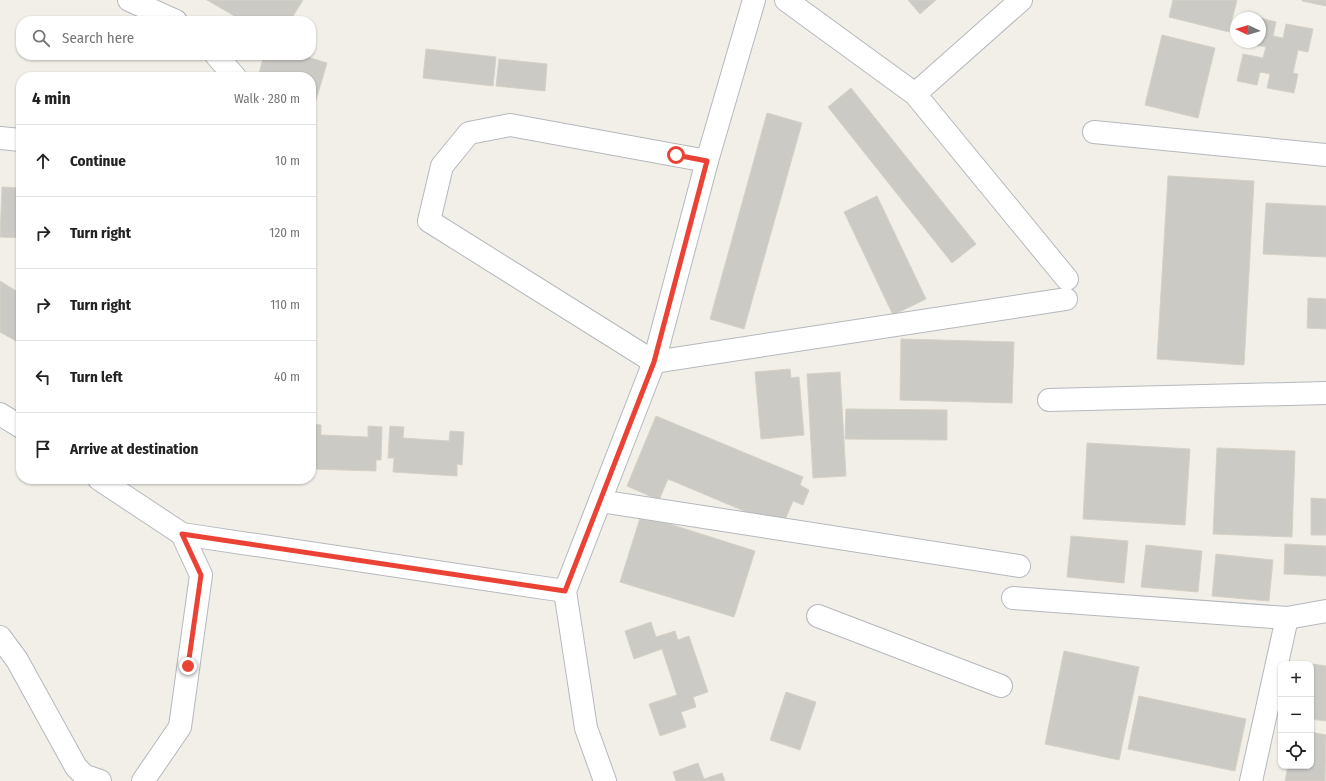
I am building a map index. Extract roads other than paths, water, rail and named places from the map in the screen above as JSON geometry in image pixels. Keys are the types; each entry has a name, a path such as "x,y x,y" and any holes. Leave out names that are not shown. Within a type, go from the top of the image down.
{"street":[{"path":"129,0 165,16"},
{"path":"605,781 586,728 565,591 654,362 707,161 754,0"},
{"path":"707,161 510,125 469,133 442,166 429,220 654,362 1067,289 915,94 786,0"},
{"path":"915,94 1021,0"},
{"path":"220,60 231,72"},
{"path":"1094,132 1326,155"},
{"path":"0,138 16,140"},
{"path":"1049,400 1326,393"},
{"path":"0,414 16,425"},
{"path":"107,484 182,534 565,591"},
{"path":"600,501 1019,566"},
{"path":"143,781 180,727 201,575 182,534"},
{"path":"1014,598 1286,618 1326,611"},
{"path":"818,616 1001,686"},
{"path":"1251,781 1286,618"},
{"path":"0,637 17,660 76,767 86,776 100,781"}]}
